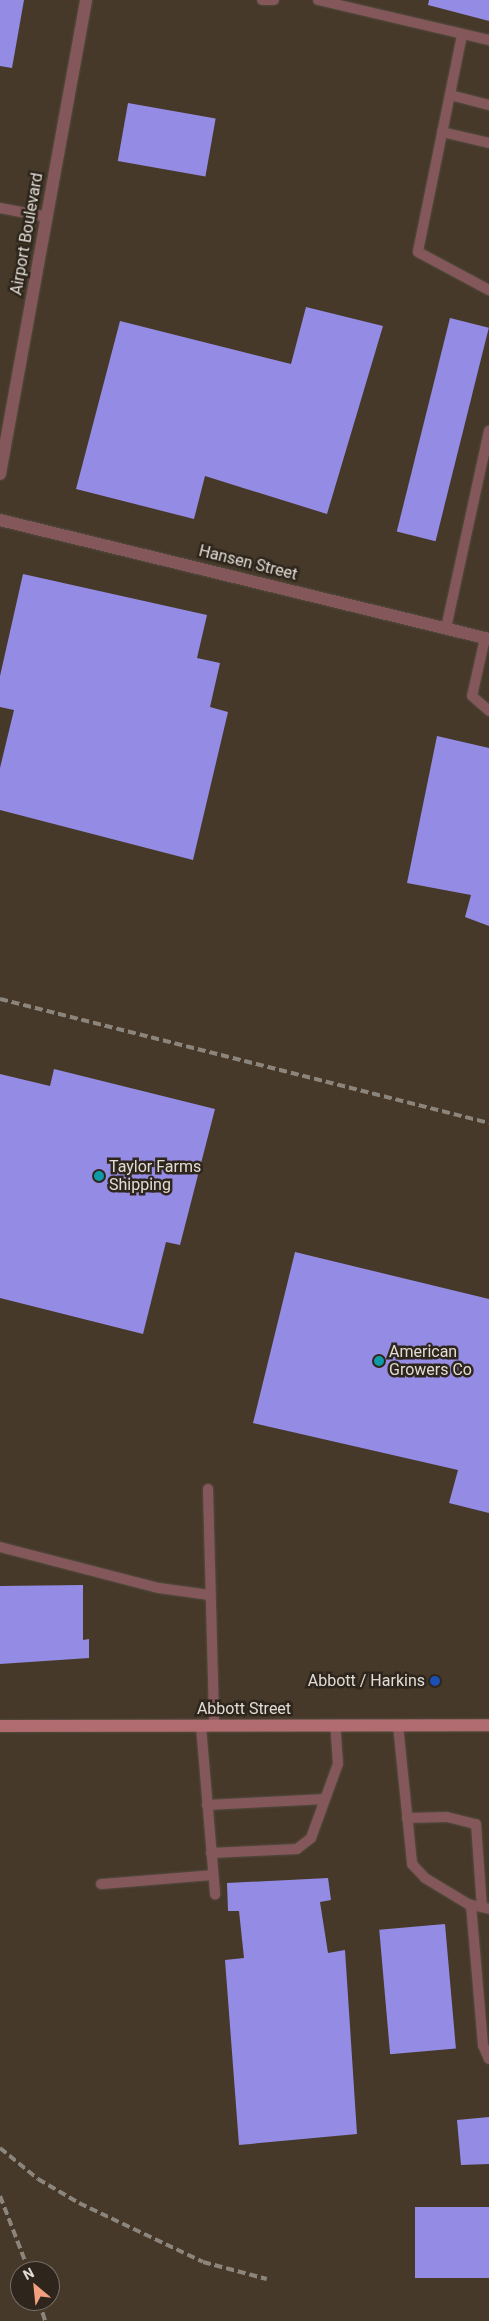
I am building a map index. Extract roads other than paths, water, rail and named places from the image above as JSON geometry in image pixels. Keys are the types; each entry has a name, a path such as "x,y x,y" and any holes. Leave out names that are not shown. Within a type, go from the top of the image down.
{"main road":[{"name":"Abbott Street","path":"0,1726 489,1724"}],"street":[{"name":"Airport Boulevard","path":"0,474 86,0"},
{"name":"Hansen Street","path":"0,520 487,638"}],"lane":[{"path":"262,0 274,0"},
{"path":"318,0 489,40"},
{"path":"462,35 418,252 489,290"},
{"path":"450,95 489,105"},
{"path":"442,132 489,143"},
{"path":"0,208 47,217"},
{"path":"446,628 489,431"},
{"path":"487,638 472,696 489,711"},
{"path":"208,1489 210,1595 207,1806 215,1894"},
{"path":"0,1547 159,1588 210,1595"},
{"path":"211,1853 297,1849 311,1838 338,1764 336,1725"},
{"path":"398,1725 407,1818 412,1864 425,1878 471,1905 486,1908 476,1824 447,1817 407,1818"},
{"path":"207,1806 325,1799"},
{"path":"101,1884 213,1875"},
{"path":"471,1905 483,2045 489,2059"}],"railway":[{"path":"0,999 489,1123"},
{"path":"0,2148 38,2179 79,2203 203,2262 267,2279"},
{"path":"0,2196 25,2261"},
{"path":"42,2311 45,2321"}],"place":[{"name":"Taylor Farms Shipping","path":"99,1176"},
{"name":"American Growers Co","path":"379,1361"},
{"name":"Abbott / Harkins","path":"435,1681"}]}
